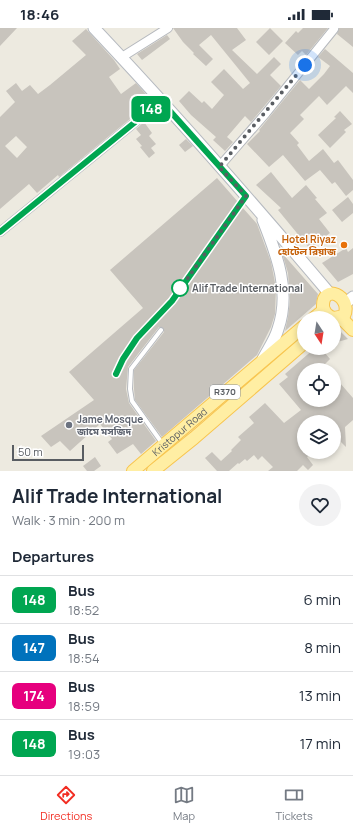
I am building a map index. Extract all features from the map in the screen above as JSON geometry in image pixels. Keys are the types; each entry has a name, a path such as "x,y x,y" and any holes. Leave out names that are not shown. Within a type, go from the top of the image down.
{"main road":[{"path":"97,29 259,210 330,294"},
{"path":"259,210 278,258 283,291 282,310 278,328 275,338 262,361"},
{"path":"344,311 327,315 324,310 324,301 330,294 343,294 344,311 353,330"},
{"name":"Kristopur Road","path":"133,471 297,332"},
{"name":"Kristopur Road","path":"156,470 297,350"}],"street":[{"path":"122,57 168,28"},
{"path":"219,167 266,113 334,29"},
{"path":"0,232 161,101"}],"lane":[{"path":"116,374 123,359 137,338 172,301 246,196"},
{"path":"161,330 131,369 130,389 132,401 164,445"}],"building":[{"path":"0,28 17,28 0,46"},
{"path":"173,28 237,28 246,40 232,50 257,74 274,57 281,64 270,75 281,86 251,122 245,116 227,137 233,142 225,151 213,140 216,137 191,115 179,101 189,91 202,103 204,101 212,109 224,95 211,82 224,69 243,89 250,83 211,35 199,45 213,59 206,66 193,54 194,53 183,42"},
{"path":"270,28 283,41 269,55 256,42"},
{"path":"303,28 328,28 306,55 302,51 298,55 285,43 296,31 298,33"},
{"path":"339,28 353,28 353,47 337,34"},
{"path":"86,29 114,60 120,69 109,77 121,94 136,83 152,101 59,177 58,175 37,193 29,184 0,209 0,117 15,102 6,91 16,83 22,91 30,85 38,94 50,85 86,55 72,41","holes":["16,136 27,147 17,158 5,146"]},
{"path":"167,35 170,39 142,60 137,54"},
{"path":"325,49 353,73 353,93 346,86 327,105 319,96 300,115 304,119 290,133 299,143 297,145 309,161 323,149 334,163 338,160 353,180 353,190 346,196 335,182 332,184 320,170 305,181 283,155 269,167 247,144 260,131 259,130 300,80 309,89 324,74 330,66 318,57"},
{"path":"340,111 352,124 344,130 346,132 330,148 318,135 336,118 334,117"},
{"path":"144,122 152,133 149,136 156,144 151,148 155,153 149,158 140,147 142,146 136,139 141,135 136,129"},
{"path":"186,139 193,146 185,152 179,145"},
{"path":"271,172 292,198 306,185 327,213 319,219 330,233 310,249 278,210 281,208 256,185"},
{"path":"217,178 238,202 168,299 134,336 120,357 114,375 116,377 119,376 126,361 140,340 174,303 242,207 257,224 271,262 276,288 275,314 271,327 257,355 162,437 135,400 134,389 134,370 164,332 163,328 159,327 128,367 126,389 129,403 156,441 141,454 133,444 117,454 108,442 112,439 100,424 70,451 60,441 51,447 41,436 94,400 69,372 143,308 110,270"},
{"path":"348,197 353,204 353,213 342,222 332,210"},
{"path":"346,248 348,252 353,248 353,274 338,282 322,263"},
{"path":"282,253 318,294 316,304 308,311 297,311 297,321 285,331 290,301 288,273"},
{"path":"341,332 348,339 341,341"},
{"path":"307,355 327,355 330,359 326,363 298,363"},
{"path":"297,364 297,405 279,384 288,377 285,374"},
{"path":"341,384 353,398 353,420 345,427 346,447 341,442 341,415 297,415 297,459 308,459 313,465 308,470 303,465 297,471 268,471 273,467 262,456 258,460 254,455 247,461 245,459 239,464 238,463 229,471 217,471 205,458 212,452 221,461 232,451 231,450 241,440 238,437 254,423 249,417 265,403 284,423 301,410 298,407 341,407"},
{"path":"95,457 101,466 94,471 87,471 83,466"}],"bus line":[{"name":"148","path":"0,232 161,101 246,196 172,301 137,338 123,359 116,374"}],"place":[{"name":"Hotel Riyaz হোটেল রিয়াজ","path":"344,245"},
{"name":"Alif Trade International","path":"180,288"},
{"name":"Jame Mosque জামে মসজিদ","path":"69,425"}],"route":[{"path":"180,288 246,196 219,167 305,65"}]}
